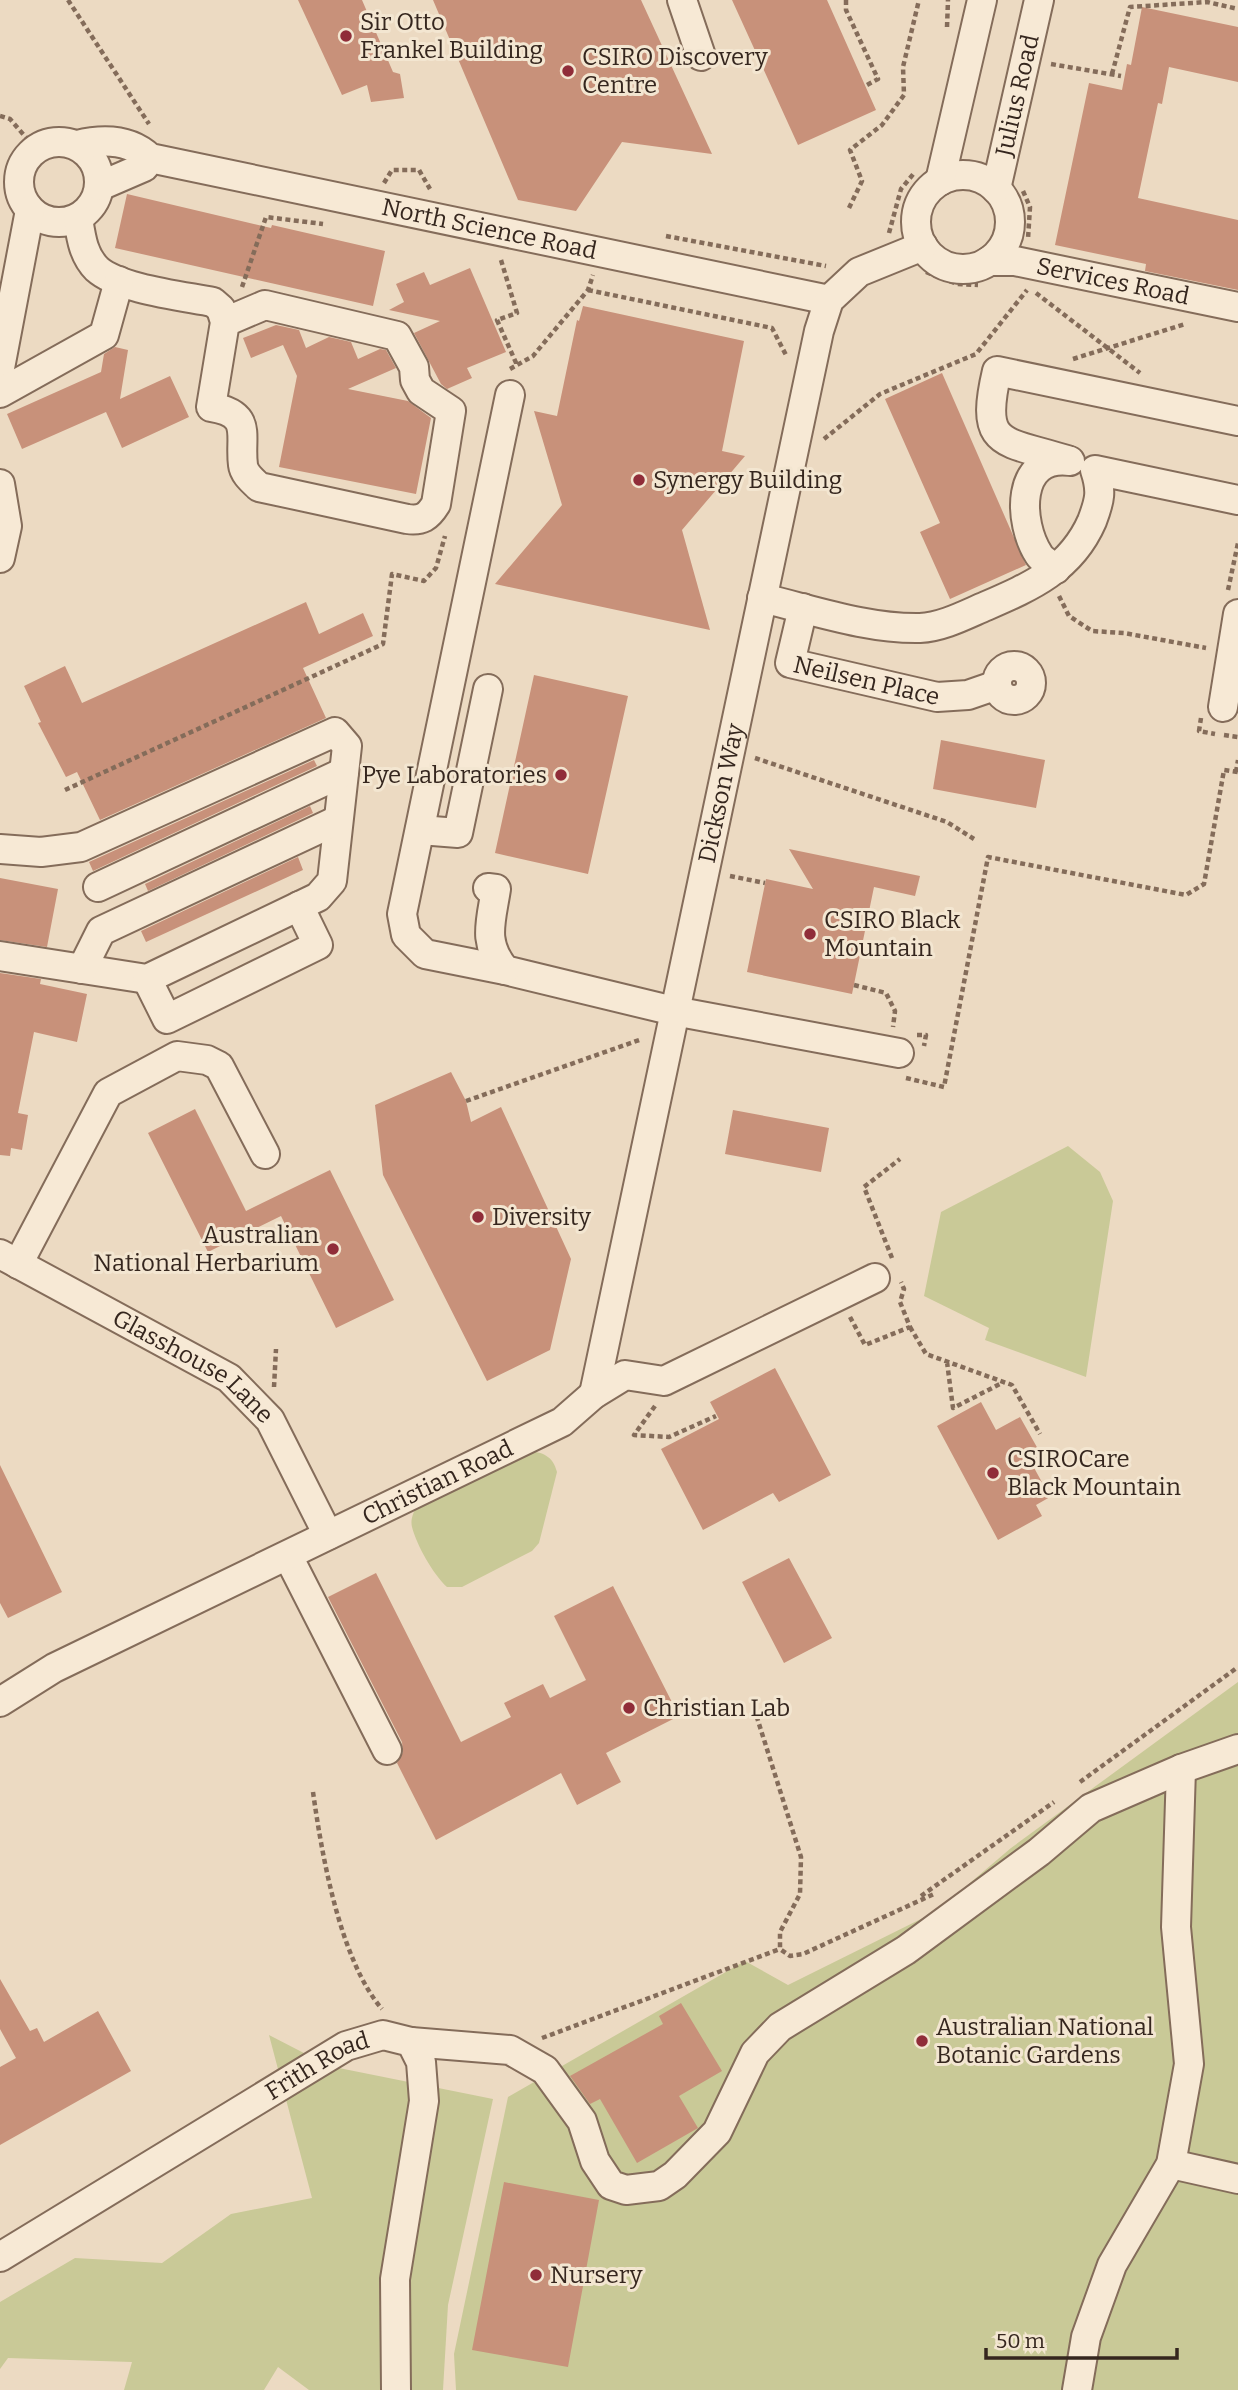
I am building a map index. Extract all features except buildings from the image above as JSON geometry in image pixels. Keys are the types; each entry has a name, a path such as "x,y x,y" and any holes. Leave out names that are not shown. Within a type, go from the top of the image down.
{"street":[{"path":"682,0 701,57"},
{"path":"920,257 916,223 918,210 982,0"},
{"name":"Julius Road","path":"996,189 1039,0"},
{"name":"North Science Road","path":"36,149 53,142 77,145 96,141 114,142 139,148 162,160 829,300"},
{"path":"36,149 25,160 19,181 22,196 30,210 53,222 78,218 93,205 100,186 96,165 77,145"},
{"path":"100,186 162,160"},
{"path":"829,300 859,272 920,257 946,266 975,267 987,272 1006,240 1010,227 1004,200 996,189 984,180 970,175 928,175"},
{"path":"0,369 30,210"},
{"path":"78,218 82,243 99,271 119,281 213,302 223,315 211,407 227,410 238,420 245,442 243,467 259,487 407,519 419,520 429,515 436,504 451,411 421,391 415,380 414,368 397,336 265,305 223,315"},
{"name":"Services Road","path":"987,272 1015,261 1238,307"},
{"path":"0,393 104,335 119,281"},
{"name":"Dickson Way","path":"594,1394 816,343 829,300"},
{"path":"1238,421 997,371 989,406 991,426 1005,441 1095,470 1238,500"},
{"path":"508,383 402,914 406,935 425,954 505,970 897,1065"},
{"path":"1052,572 1040,556 1023,501 1027,485 1038,470 1050,463 1067,460"},
{"path":"762,598 874,624 923,628 957,618 1052,572 1080,545 1093,518 1102,489 1095,470"},
{"path":"0,484 7,526 0,558"},
{"name":"Neilsen Place","path":"803,608 790,663 937,697 968,695 997,685"},
{"path":"1223,708 1233,627"},
{"path":"420,830 458,833 488,689"},
{"path":"0,849 41,852 81,847 335,732 347,746 332,881 318,897 148,979 0,956"},
{"path":"98,887 344,772"},
{"path":"82,969 101,931 338,820"},
{"path":"488,888 496,889 490,947 505,970"},
{"path":"148,979 167,1019 318,945 299,906"},
{"path":"9,1259 108,1093 177,1056 207,1060 219,1066 265,1154"},
{"name":"Glasshouse Lane","path":"9,1259 229,1378 271,1420 328,1535"},
{"name":"Christian Road","path":"0,1702 54,1668 562,1422 594,1394 625,1376 664,1381 885,1272"},
{"path":"288,1556 387,1750"},
{"path":"510,2050 545,2070 582,2121 595,2161 611,2185 626,2190 659,2186 676,2175 717,2132 755,2053 780,2027 905,1950 1039,1852 1091,1808 1181,1769 1238,1749"},
{"path":"1077,2390 1087,2337 1112,2265 1171,2164 1189,2064 1176,1927 1181,1769"},
{"name":"Frith Road","path":"0,2257 346,2046 383,2035 411,2042 510,2050"},
{"path":"396,2390 395,2279 424,2101 421,2062 411,2042"},
{"path":"1171,2164 1238,2179"}],"path":[{"path":"68,0 162,160"},
{"path":"846,0 846,10 878,79 865,86"},
{"path":"849,208 862,181 850,150 882,125 904,95 903,66 919,0"},
{"path":"946,34 948,0"},
{"path":"1112,74 1130,7 1207,2 1238,9"},
{"path":"0,116 10,119 36,149"},
{"path":"886,242 901,189 928,175"},
{"path":"223,315 242,288 266,217 329,225"},
{"path":"920,257 957,284 987,272"},
{"path":"488,258 514,263"},
{"path":"502,260 517,313 497,320 517,365"},
{"path":"579,276 592,279"},
{"path":"508,383 517,365 533,356 588,290 772,328 789,362"},
{"path":"1070,359 1186,323"},
{"path":"821,441 880,394"},
{"path":"65,790 383,644 392,574 424,581 436,568 447,527"},
{"path":"1052,572 1069,616 1092,631 1124,633 1233,627 1238,543"},
{"path":"748,755 947,822 974,839"},
{"path":"897,1065 944,1087 988,857 1186,895 1204,884 1224,770 1237,772 1238,760"},
{"path":"723,875 765,883"},
{"path":"466,1101 649,1037"},
{"path":"900,1159 864,1187 885,1272 904,1289 900,1302 910,1327 926,1354 1012,1385 1040,1434"},
{"path":"840,1310 849,1315 865,1345 910,1327"},
{"path":"274,1389 276,1349"},
{"path":"947,1362 953,1408 1004,1382"},
{"path":"659,1400 634,1435 669,1437 716,1416"},
{"path":"754,1708 801,1857 800,1894 780,1932 780,1949"},
{"path":"313,1792 322,1851 342,1927 370,1994 411,2042"},
{"path":"780,1949 790,1956 803,1954 946,1889"},
{"path":"510,2050 780,1949"}],"green space":[{"path":"1068,1146 1100,1172 1113,1201 1086,1377 985,1340 989,1328 924,1296 941,1212"},
{"path":"527,1451 546,1456 553,1462 557,1472 539,1543 532,1551 462,1587 447,1587 431,1567 414,1534 412,1521 417,1505"},
{"name":"Australian National Botanic Gardens","path":"1238,1682 1238,2390 456,2390 454,2354 508,2097 745,1961 788,1985 937,1911 1011,1848"},
{"path":"269,2035 329,2066 493,2099 448,2305 443,2390 412,2390 409,2384 398,2390 309,2390 278,2367 264,2390 124,2390 132,2362 8,2358 0,2369 0,2302 75,2258 162,2263 231,2214 312,2198"}],"place":[{"name":"Sir Otto Frankel Building","path":"346,36"},
{"name":"CSIRO Discovery Centre","path":"568,71"},
{"name":"Synergy Building","path":"639,480"},
{"name":"Pye Laboratories","path":"561,775"},
{"name":"CSIRO Black Mountain","path":"810,934"},
{"name":"Diversity","path":"478,1217"},
{"name":"Australian National Herbarium","path":"333,1249"},
{"name":"CSIROCare Black Mountain","path":"993,1473"},
{"name":"Christian Lab","path":"629,1708"},
{"name":"Australian National Botanic Gardens","path":"922,2041"},
{"name":"Nursery","path":"536,2275"}]}
